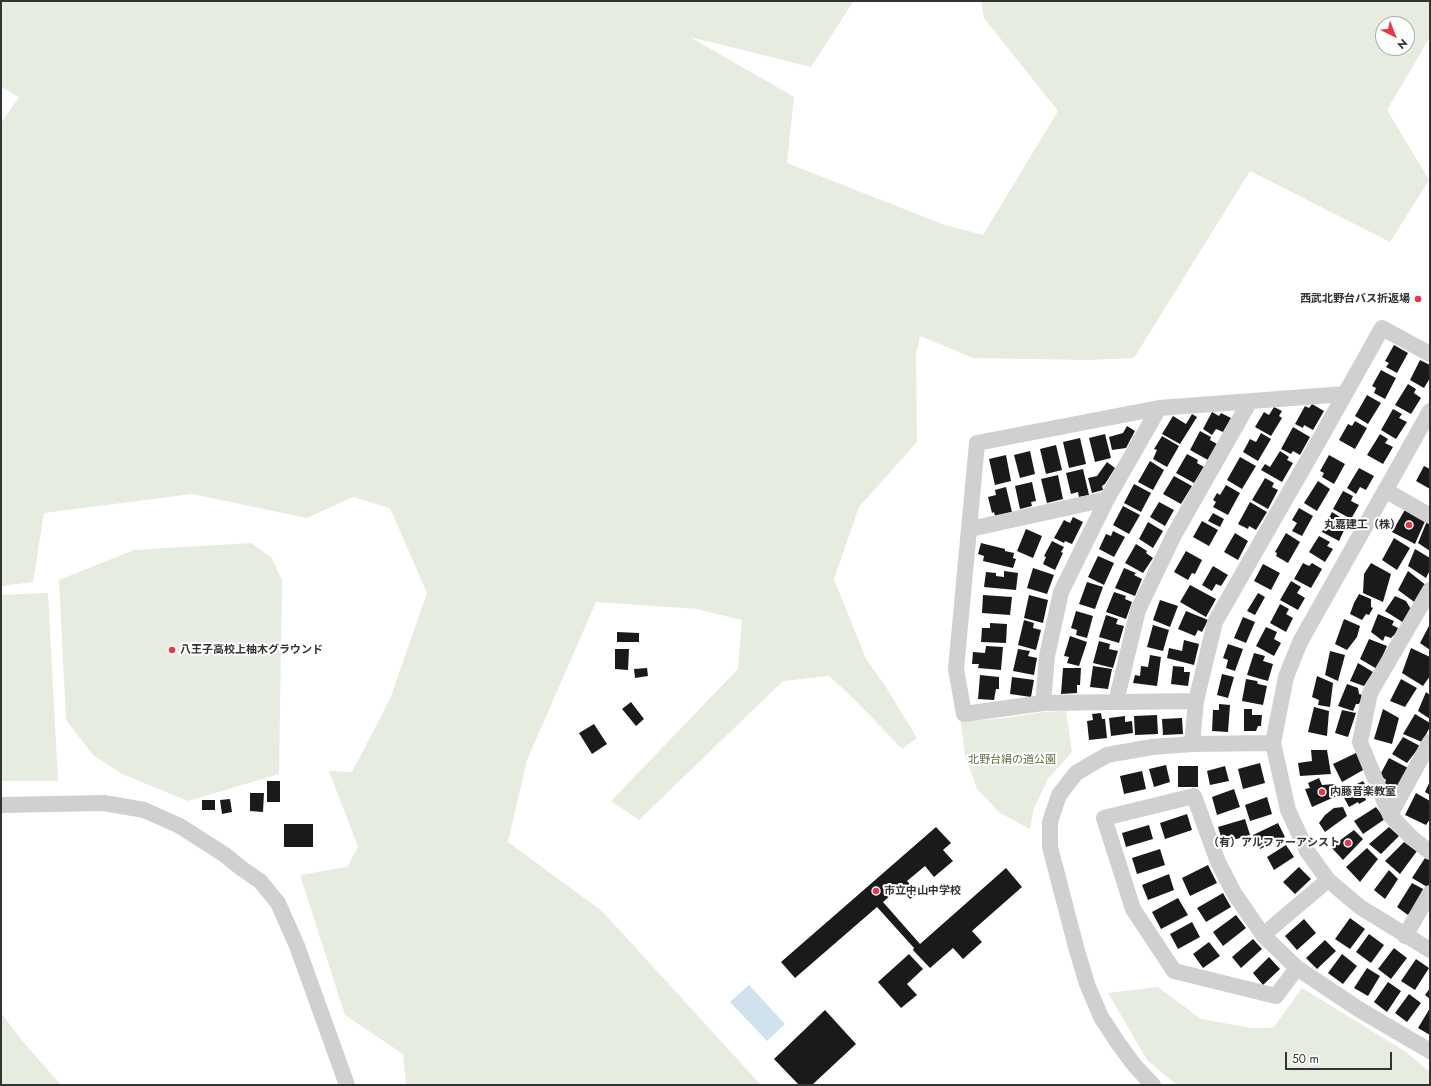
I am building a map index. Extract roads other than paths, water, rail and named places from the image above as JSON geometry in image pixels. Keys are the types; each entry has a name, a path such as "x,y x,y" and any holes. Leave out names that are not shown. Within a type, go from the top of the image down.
{"street":[{"path":"1192,744 1196,701 1215,622 1382,328 1430,354"},
{"path":"1196,701 1043,703 964,714 956,669 977,443 1159,408 1345,394"},
{"path":"1116,702 1138,610 1174,535 1250,401"},
{"path":"1043,703 1046,656 1061,592 1107,499 1159,408"},
{"path":"1430,411 1300,642 1286,677 1273,743 1288,810 1307,852 1328,880 1360,907 1430,950"},
{"path":"1385,490 1430,516"},
{"path":"970,529 1107,499"},
{"path":"1430,590 1370,693 1360,742 1390,815 1412,838 1430,852"},
{"path":"1390,815 1430,742"},
{"path":"1153,1085 1135,1066 1101,1017 1087,984 1050,847 1050,822 1059,794 1076,773 1107,754 1152,747 1192,744 1273,743"},
{"path":"1297,968 1276,996 1174,971 1133,909 1104,818 1194,796 1218,862 1234,893 1263,935 1297,968 1360,1010 1430,1051"},
{"path":"1,805 104,803 144,810 180,826 225,855 260,881 278,903 297,946 347,1085"},
{"path":"1263,935 1328,880"},
{"path":"1406,936 1430,893"}],"water":[{"path":"749,985 785,1024 767,1041 730,1002"}],"place":[{"name":"西武北野台バス折返場","path":"1418,299"},
{"name":"丸嘉建工（株）","path":"1409,525"},
{"name":"八王子高校上柚木グラウンド","path":"172,650"},
{"name":"内藤音楽教室","path":"1322,792"},
{"name":"（有）アルファーアシスト","path":"1348,843"},
{"name":"市立中山中学校","path":"876,891"}],"park label":[{"name":"北野台絹の道公園","path":"1012,760"}]}
